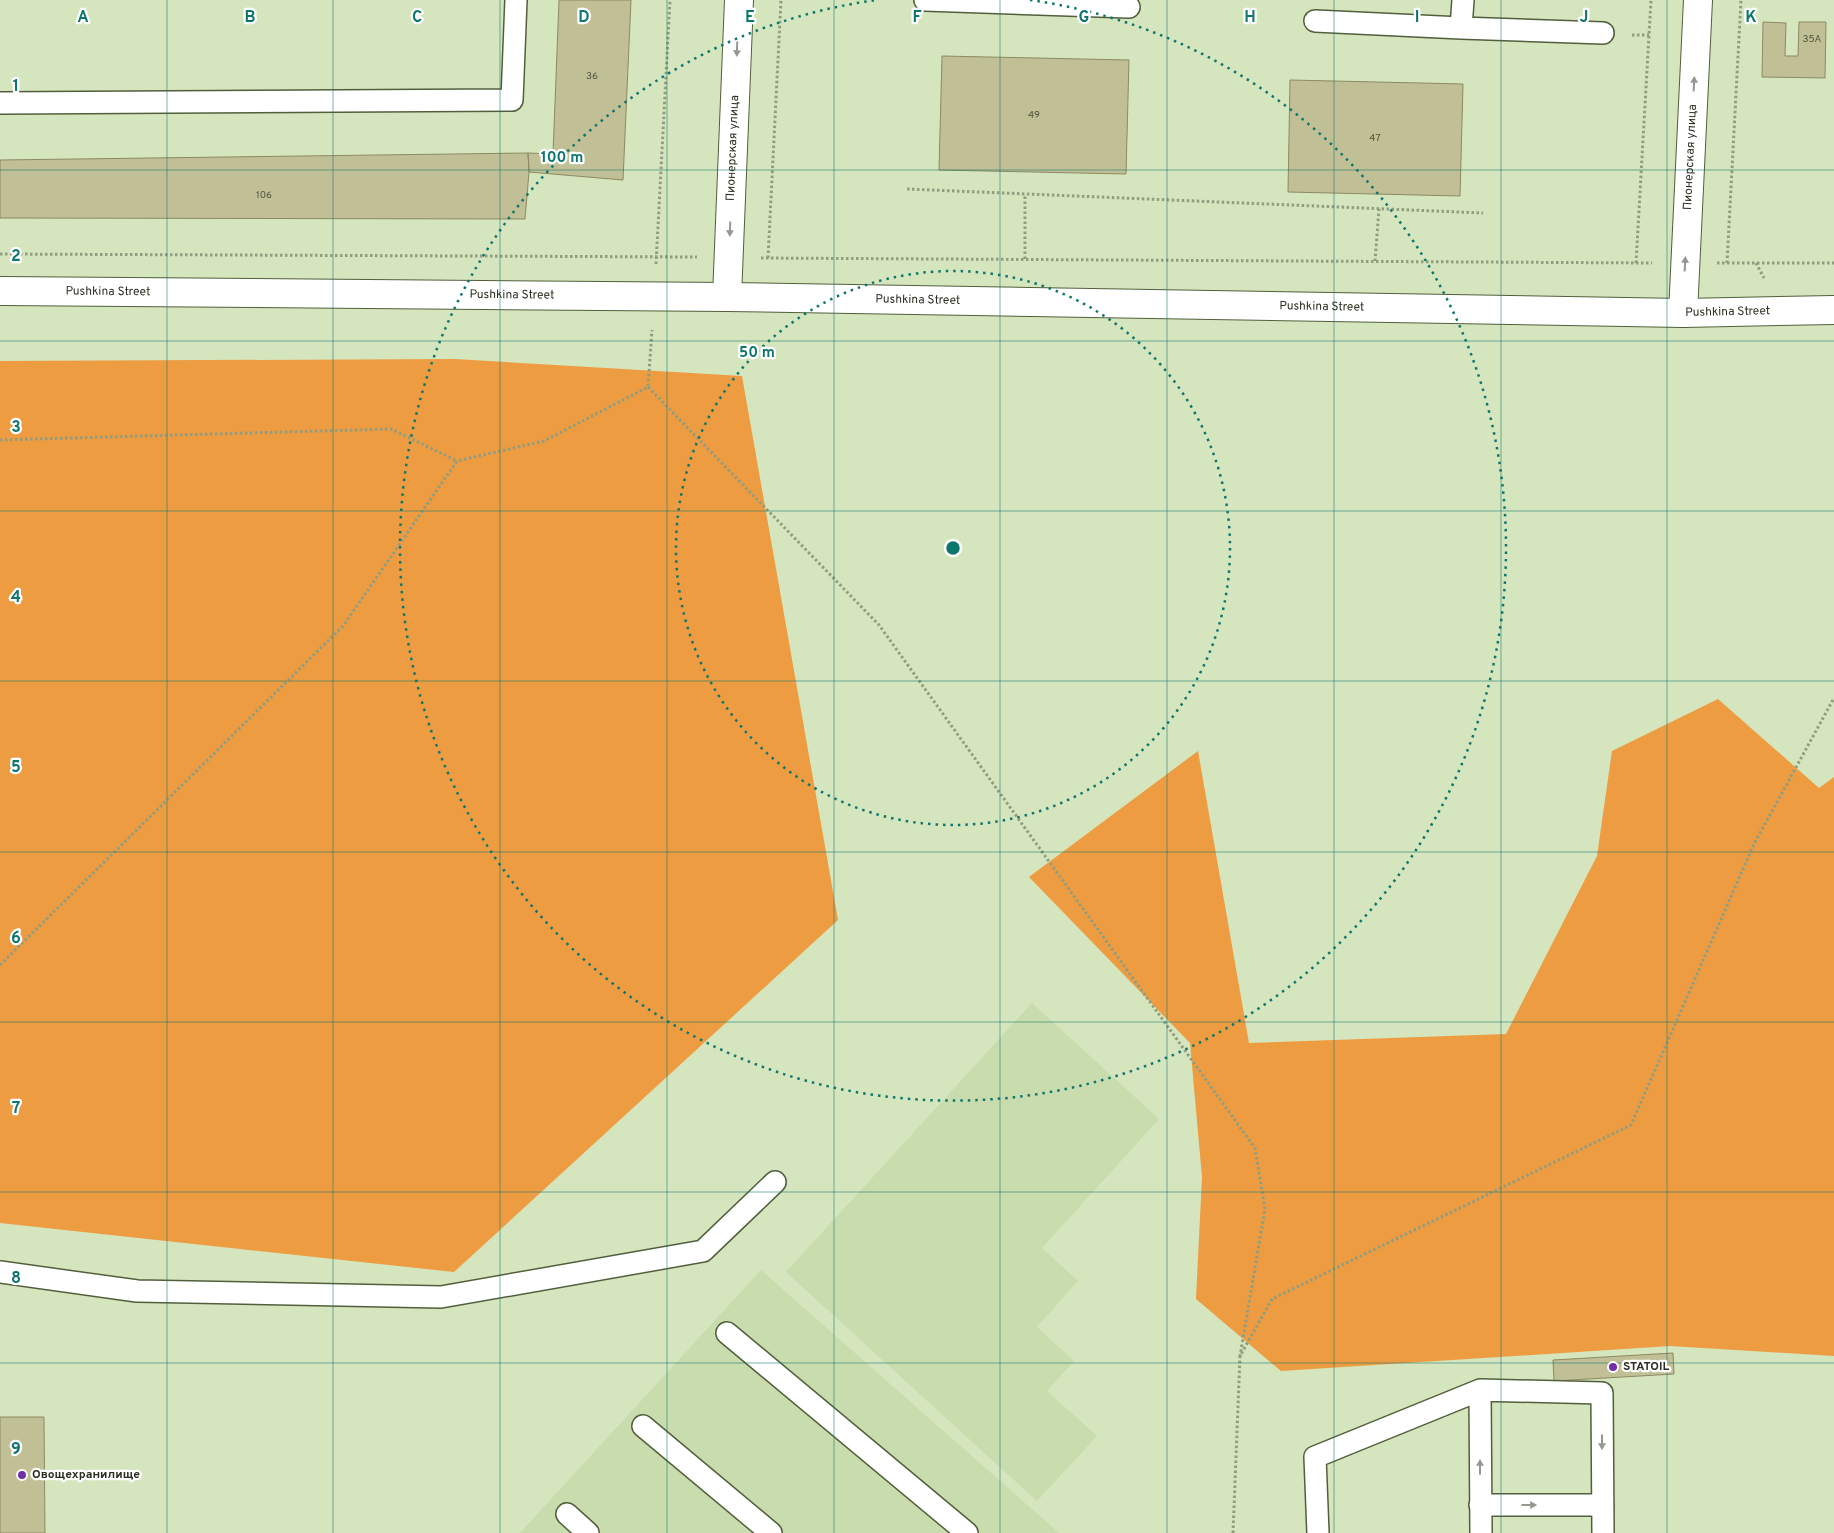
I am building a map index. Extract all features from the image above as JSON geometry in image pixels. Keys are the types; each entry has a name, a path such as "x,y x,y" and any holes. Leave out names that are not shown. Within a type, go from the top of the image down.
{"street":[{"name":"Пионерская улица","path":"727,297 739,0"},
{"name":"Пионерская улица","path":"1683,313 1698,0"},
{"name":"Pushkina Street","path":"0,291 654,296 1683,313 1834,310"}],"lane":[{"path":"0,103 512,100 516,0"},
{"path":"925,0 1129,8"},
{"path":"1461,28 1463,0"},
{"path":"1315,21 1603,33"},
{"path":"0,1272 137,1292 441,1297 703,1251 775,1182"},
{"path":"727,1333 967,1533"},
{"path":"1480,1390 1481,1533"},
{"path":"1318,1533 1315,1457 1480,1390 1602,1393 1603,1533"},
{"path":"643,1426 771,1533"},
{"path":"1480,1505 1603,1505"},
{"path":"567,1514 588,1533"}],"path":[{"path":"670,0 648,387 879,625 1256,1148 1265,1209 1240,1356 1233,1533"},
{"path":"768,258 781,0"},
{"path":"0,254 1636,263 1651,0"},
{"path":"1741,0 1727,263 1834,263"},
{"path":"908,189 1483,213"},
{"path":"1025,194 1025,259"},
{"path":"1375,261 1379,209"},
{"path":"0,440 391,429 457,461 544,441 648,387"},
{"path":"0,965 344,626 457,461"},
{"path":"1240,1356 1272,1299 1631,1125 1754,844 1834,698"}],"shaded area":[{"path":"455,359 742,376 838,920 454,1272 0,1223 0,361"},
{"path":"1718,699 1819,788 1834,777 1834,1356 1670,1346 1281,1371 1196,1299 1202,1177 1190,1043 1029,877 1198,751 1249,1043 1506,1034 1597,856 1612,751"},
{"path":"1032,1003 1159,1119 1042,1248 1078,1281 1037,1327 1074,1361 1047,1391 1097,1436 1037,1501 786,1272"},
{"path":"761,1270 1059,1533 520,1533"}],"building":[{"path":"559,0 631,0 623,180 529,172 528,153 553,154"},
{"path":"1763,22 1786,23 1785,56 1798,56 1799,22 1826,22 1825,78 1762,77"},
{"path":"942,56 1129,60 1126,174 939,170"},
{"path":"1290,80 1463,84 1460,196 1288,192"},
{"path":"528,153 529,172 525,219 0,218 0,160"},
{"name":"STATOIL","path":"1673,1353 1674,1374 1554,1381 1553,1360"},
{"name":"Овощехранилище","path":"0,1417 44,1417 45,1533 0,1533"}],"place":[{"name":"STATOIL","path":"1613,1367"},
{"name":"Овощехранилище","path":"22,1475"}]}
